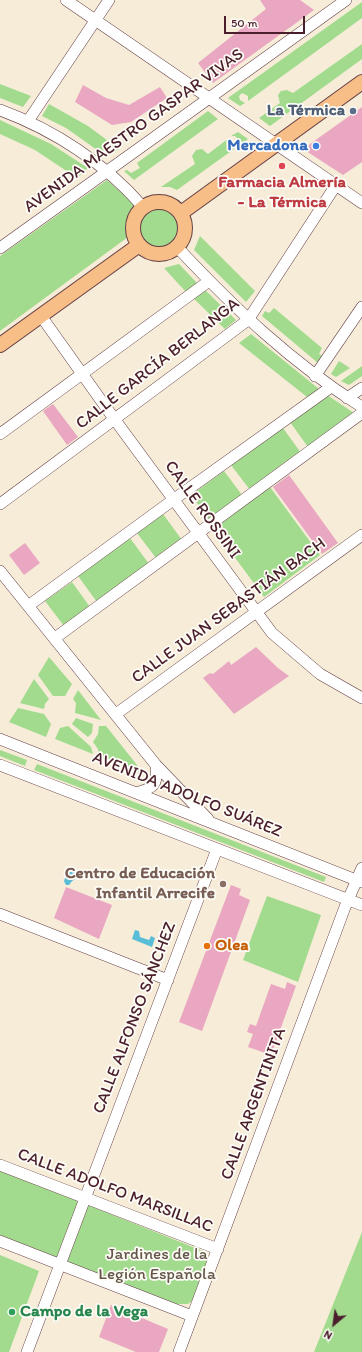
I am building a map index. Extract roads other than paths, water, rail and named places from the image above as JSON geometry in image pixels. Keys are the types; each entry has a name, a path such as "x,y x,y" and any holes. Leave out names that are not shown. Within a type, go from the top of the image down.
{"main road":[{"path":"182,213 362,82"},
{"path":"154,202 166,203 182,213 186,230 185,236 177,247 159,254 148,251 139,244 135,237 134,223 136,216 143,207 154,202"},
{"path":"0,345 139,244"}],"street":[{"path":"66,0 362,203"},
{"path":"28,121 108,0"},
{"name":"AVENIDA MAESTRO GASPAR VIVAS","path":"0,248 339,2"},
{"path":"0,110 28,121 70,143 106,171 143,207"},
{"name":"CALLE GARCÍA BERLANGA","path":"0,504 248,320 336,185"},
{"path":"177,247 248,320 315,376 362,407"},
{"path":"0,434 209,281"},
{"path":"315,376 362,307"},
{"name":"CALLE ROSSINI","path":"41,316 173,500 272,633 320,674 362,698"},
{"path":"28,606 331,387"},
{"path":"347,398 362,388"},
{"path":"54,638 197,532 362,413"},
{"name":"CALLE JUAN SEBASTIÁN BACH","path":"116,714 362,534"},
{"path":"0,571 116,714 156,766 211,822"},
{"name":"AVENIDA ADOLFO SUÁREZ","path":"0,739 359,881"},
{"path":"0,765 362,905"},
{"path":"136,793 149,789 155,784 157,776 156,766"},
{"name":"CALLE ALFONSO SÁNCHEZ","path":"27,1352 217,849"},
{"name":"CALLE ARGENTINITA","path":"179,1352 348,900 359,881 362,868"},
{"path":"0,914 168,980"},
{"name":"CALLE ADOLFO MARSILLAC","path":"0,1165 218,1249"},
{"path":"0,1241 192,1316"}],"water":[{"path":"74,871 78,873 79,877 72,881 69,885 66,885 64,881 67,873"},
{"path":"135,930 139,931 140,937 149,940 151,936 155,938 152,947 132,939"}],"place":[{"name":"La Térmica","path":"353,111"},
{"name":"Mercadona","path":"316,146"},
{"name":"Farmacia Almería - La Térmica","path":"282,166"},
{"name":"Centro de Educación Infantil Arrecife","path":"223,884"},
{"name":"Olea","path":"207,946"},
{"name":"Campo de la Vega","path":"12,1312"}],"park label":[{"name":"Jardines de la Legión Española","path":"157,1265"}]}
